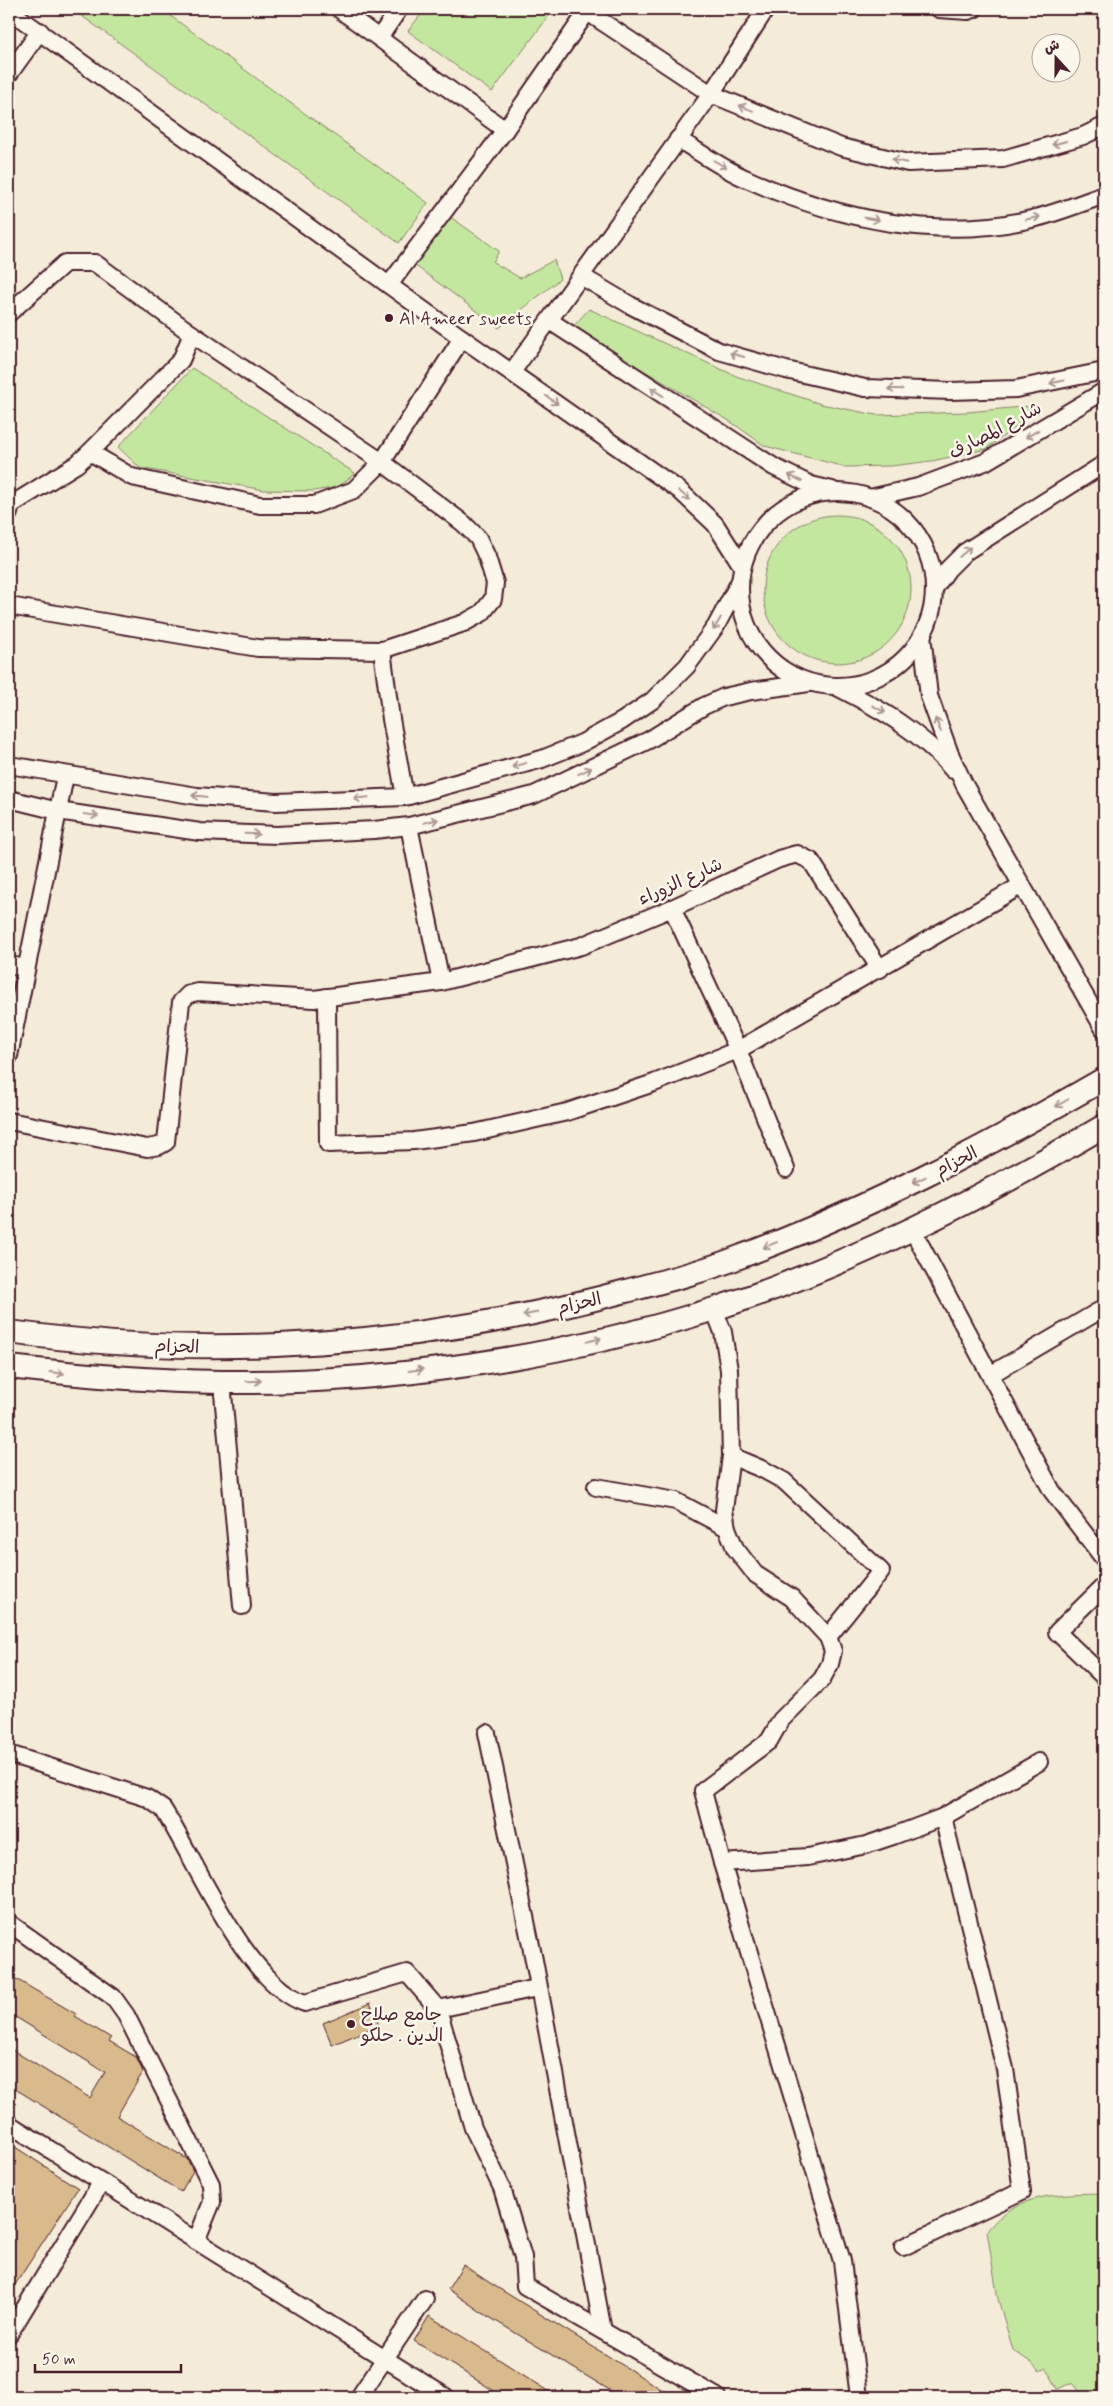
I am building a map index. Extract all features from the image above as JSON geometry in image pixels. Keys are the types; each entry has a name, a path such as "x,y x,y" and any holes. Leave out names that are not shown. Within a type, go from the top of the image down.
{"main road":[{"name":"الحزام","path":"9,1332 149,1345 212,1347 299,1344 433,1332 581,1304 741,1257 813,1227 947,1166 1010,1134 1104,1079"},
{"path":"9,1367 78,1375 222,1382 379,1375 502,1358 582,1343 714,1309 846,1258 912,1229 1043,1162 1104,1126"}],"street":[{"path":"339,9 505,130"},
{"path":"379,38 399,9"},
{"path":"512,372 711,94 766,9"},
{"path":"939,9 968,11 974,9"},
{"path":"389,285 505,130 585,10 711,94 841,147 908,163 1003,159 1083,136 1104,126"},
{"path":"17,12 40,31 462,338 679,490 715,524 741,574 740,603 746,624 760,650 782,670 809,683"},
{"path":"9,74 40,31"},
{"path":"678,139 746,179 789,196 829,210 912,225 956,228 1025,220 1104,195"},
{"path":"9,313 65,263 94,263 192,334 382,462 463,523 478,538 487,557 495,583 493,599 482,613 464,623 382,650 258,648 9,606"},
{"path":"581,276 630,305 719,350 786,370 865,388 951,391 1016,390 1104,371"},
{"path":"9,800 58,811 200,832 277,835 374,830 409,826 534,795 649,740 704,706 724,698 751,691 809,683 835,686 859,684 886,673 909,654 922,635 931,613 934,589 929,560 916,534 896,512 870,498 811,485 774,468 550,321"},
{"path":"10,508 76,464 90,452 181,360 192,334"},
{"path":"90,452 132,477 260,505 314,505 354,490 382,462 462,338"},
{"name":"شارع المصارف","path":"870,498 918,488 985,462 1104,391"},
{"path":"934,589 948,569 964,552 1104,464"},
{"path":"9,765 65,776 197,796 239,800 324,801 368,797 405,797 542,759 582,743 622,722 653,700 687,666 716,626 741,574 754,539 773,516 798,500 826,493 841,492"},
{"path":"922,635 931,704 950,754 965,786 1104,1029"},
{"path":"382,650 390,719 405,797"},
{"path":"835,686 896,718 943,758 965,786"},
{"path":"9,1056 65,776"},
{"path":"409,826 441,982"},
{"name":"شارع الزوراء","path":"9,1121 148,1148 158,1146 166,1142 181,1002 198,992 314,999 441,982 581,946 672,908 779,858 797,854 811,861 880,969"},
{"path":"327,997 328,1144 442,1139 548,1116 620,1096 738,1050 1022,885"},
{"path":"672,908 738,1050 786,1169"},
{"path":"9,965 26,968"},
{"path":"912,1229 1052,1491 1104,1560"},
{"path":"990,1376 1104,1308"},
{"path":"714,1309 724,1332 729,1370 731,1456 724,1510 727,1528 735,1548 755,1574 792,1598 828,1637 833,1651 830,1664 822,1679 781,1720 769,1741 703,1791 722,1862 842,2261 860,2397"},
{"path":"222,1382 242,1606"},
{"path":"731,1456 784,1481 881,1571 828,1637"},
{"path":"596,1487 676,1501 727,1528"},
{"path":"1104,1586 1057,1632 1104,1677"},
{"path":"487,1733 532,1951 537,1988 603,2331"},
{"path":"9,1754 147,1798 163,1809 234,1935 262,1970 294,1999 305,2003 407,1972 438,2009 473,2128 504,2196 523,2257 525,2286 717,2397"},
{"path":"722,1862 808,1857 866,1845 943,1817 1039,1762"},
{"path":"903,2247 1022,2191 1005,2069 943,1817"},
{"path":"9,1923 113,1997 126,2015 211,2184 212,2202 196,2241"},
{"path":"438,2009 537,1988"},
{"path":"9,2124 446,2397"},
{"path":"9,2334 101,2183"},
{"path":"360,2397 425,2299"}],"green space":[{"path":"72,9 161,9 428,203 399,243"},
{"path":"425,9 554,9 492,92 408,31"},
{"path":"449,216 499,251 493,262 520,278 554,260 560,279 499,328 413,264"},
{"path":"589,309 736,376 821,404 876,415 967,412 1033,406 1016,427 986,449 932,461 891,466 845,467 765,446 731,422 572,328"},
{"path":"192,368 355,473 339,487 313,491 264,490 140,468 118,447"},
{"path":"837,515 865,521 889,537 905,561 911,589 905,617 889,641 865,657 837,663 809,657 785,641 769,617 763,589 769,561 785,537 809,521"},
{"path":"1104,2193 1104,2388 1087,2397 1083,2397 1073,2382 1058,2389 1046,2368 1039,2371 1033,2364 1013,2350 998,2299 987,2231 999,2218 1025,2202 1056,2195"}],"building":[{"path":"9,1975 76,2014 75,2016 111,2038 109,2041 136,2057 143,2072 117,2116 187,2159 193,2171 181,2192 9,2085 9,2048 90,2098 105,2072 9,2013"},
{"name":"جامع صلاح الدين . حلكو","path":"370,2003 379,2025 332,2045 323,2023"},
{"path":"9,2143 78,2188 9,2294"},
{"path":"463,2265 674,2397 621,2397 481,2312 448,2289"},
{"path":"429,2316 558,2397 504,2397 441,2358 414,2341"}],"place":[{"name":"Al Ameer sweets","path":"389,318"},
{"name":"جامع صلاح الدين . حلكو","path":"351,2024"}]}
